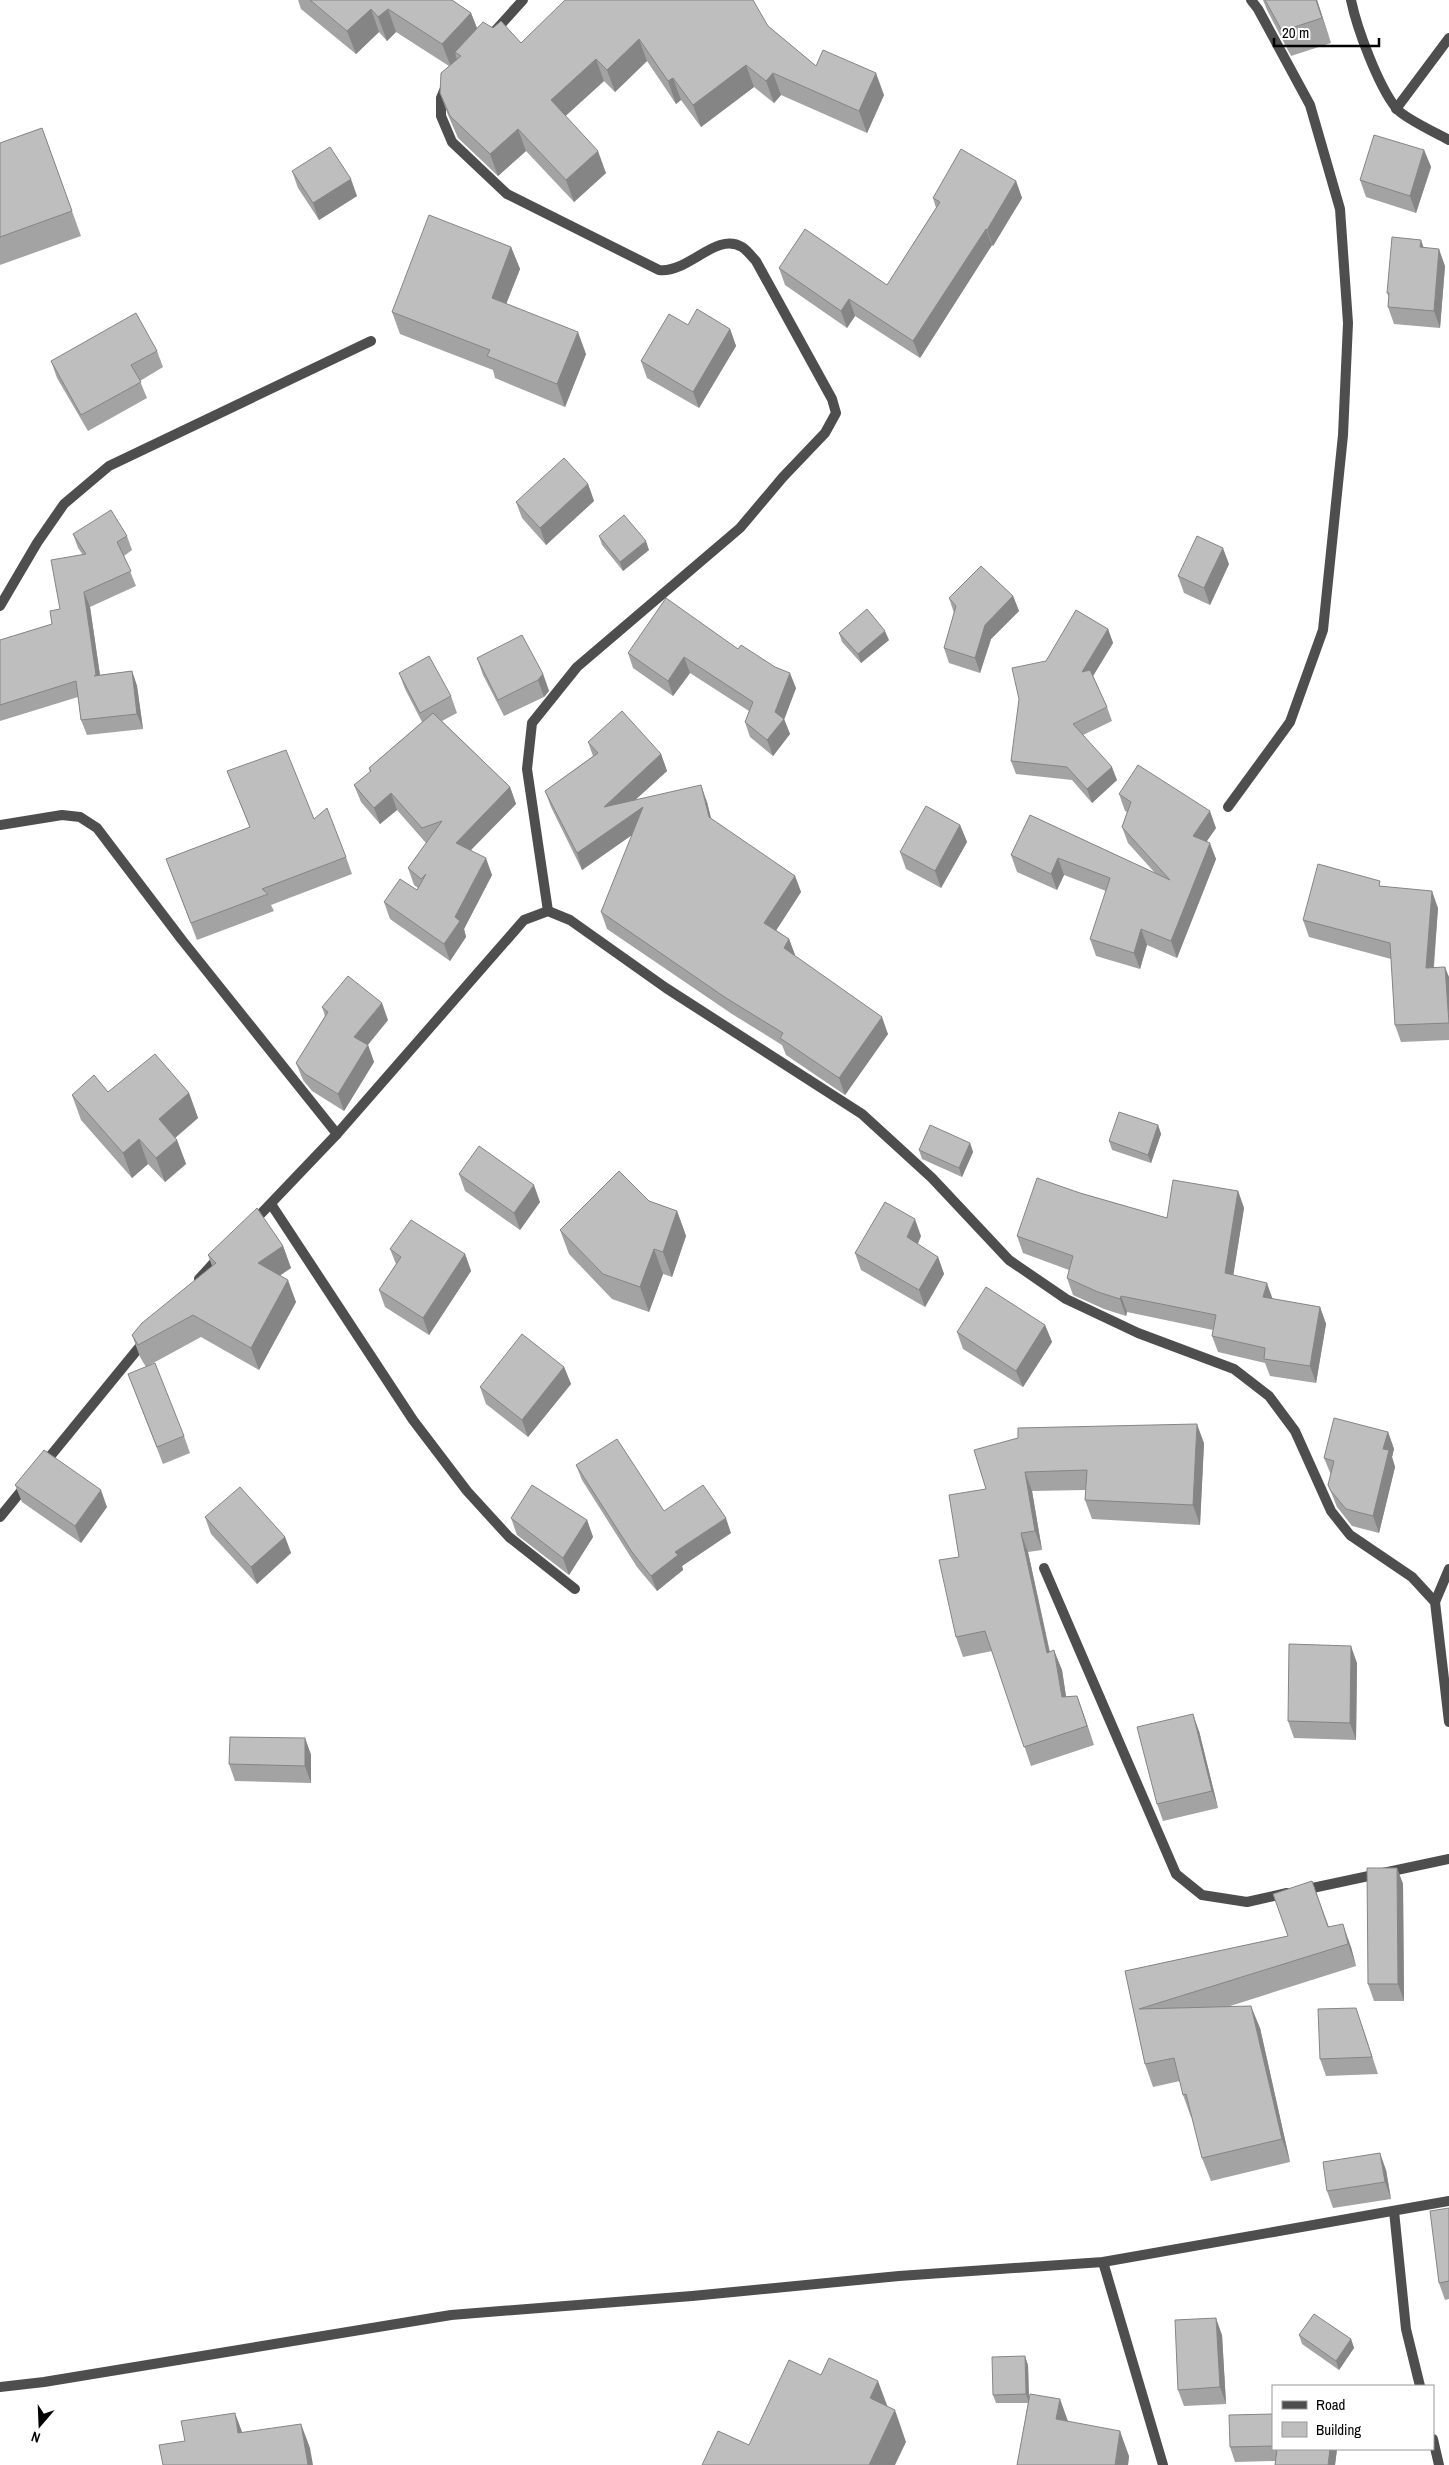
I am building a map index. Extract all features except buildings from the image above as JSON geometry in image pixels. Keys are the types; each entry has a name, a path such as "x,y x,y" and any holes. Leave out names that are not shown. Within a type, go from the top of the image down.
{"street":[{"path":"488,38 523,0"},
{"path":"1228,808 1290,722 1323,630 1343,435 1348,323 1340,210 1310,105 1258,9 1251,0"},
{"path":"1351,0 1354,14 1379,77 1396,109 1449,140"},
{"path":"1396,109 1449,38"},
{"path":"455,73 448,80 441,98 440,116 452,142 507,194 659,270 668,272 677,269 723,243 742,247 760,270 832,398 836,413 825,433 783,477 740,528 577,667 532,723 527,769 548,911"},
{"path":"0,606 37,543 64,504 109,466 371,341"},
{"path":"0,825 62,815 80,817 97,828 182,940 337,1134"},
{"path":"244,1232 337,1134 524,920 548,911 570,920 666,988 862,1114 932,1178 1009,1260 1066,1299 1138,1334 1234,1369 1269,1396 1295,1431 1331,1511 1350,1535 1412,1577 1435,1602"},
{"path":"270,1204 413,1420 467,1491 509,1537 575,1589"},
{"path":"192,1286 231,1245"},
{"path":"0,1517 153,1330"},
{"path":"1044,1568 1176,1874 1202,1895 1246,1902 1449,1859"},
{"path":"1449,1569 1435,1602 1449,1722"},
{"path":"0,2387 54,2380 451,2315 692,2296 899,2276 1103,2262 1449,2201"},
{"path":"1394,2211 1406,2329 1420,2385"},
{"path":"1103,2262 1163,2465"},
{"path":"1434,2443 1439,2465"}]}
